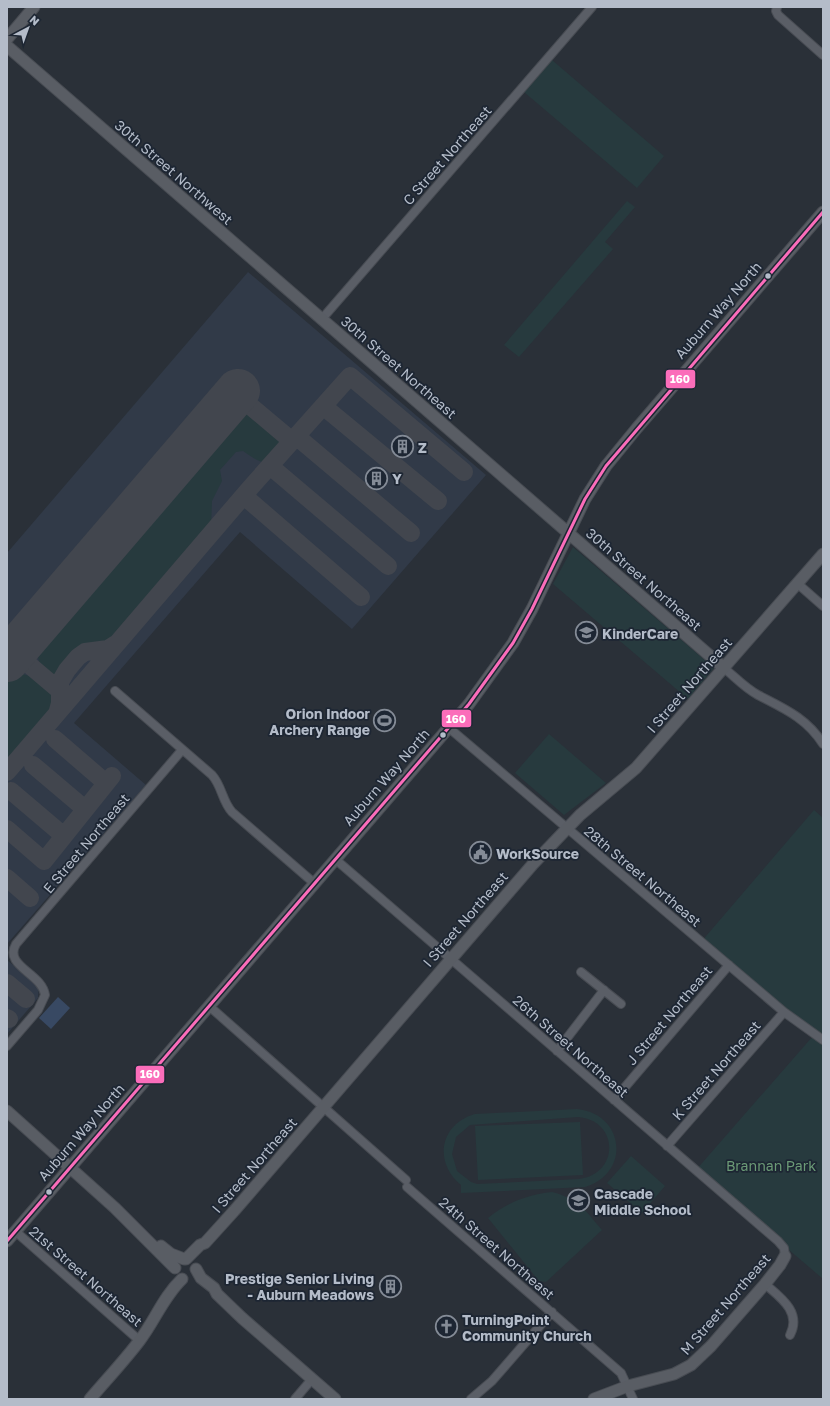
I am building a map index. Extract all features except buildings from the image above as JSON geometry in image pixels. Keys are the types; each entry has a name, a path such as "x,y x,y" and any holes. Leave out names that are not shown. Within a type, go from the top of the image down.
{"street":[{"path":"7,38 34,7"},
{"name":"C Street Northeast","path":"321,320 592,7"},
{"path":"777,7 776,11 783,20 823,55"},
{"name":"30th Street Northwest","path":"7,46 321,320"},
{"name":"Auburn Way North","path":"7,1241 335,858 449,728 492,674 513,643 532,609 568,533 594,484 618,450 823,212"},
{"name":"30th Street Northeast","path":"321,320 748,689 797,716 808,725 823,744"},
{"name":"I Street Northeast","path":"161,1306 164,1293 178,1262 185,1259 200,1245 205,1243 450,959 567,828 636,768 823,554"},
{"path":"798,584 823,606"},
{"path":"115,691 216,780 223,800 232,812 314,883"},
{"name":"28th Street Northeast","path":"449,728 784,1012 823,1040"},
{"name":"E Street Northeast","path":"7,1046 38,1010 46,995 39,980 20,966 13,955 13,948 182,750"},
{"name":"26th Street Northeast","path":"335,858 778,1241 784,1250 785,1256"},
{"name":"J Street Northeast","path":"614,1100 729,965"},
{"path":"581,972 621,1004"},
{"path":"557,1051 604,990"},
{"name":"24th Street Northeast","path":"209,1006 621,1373 633,1399"},
{"name":"K Street Northeast","path":"667,1146 784,1012"},
{"path":"7,1111 144,1235 171,1254 192,1261 201,1278 214,1288 217,1294"},
{"name":"21st Street Northeast","path":"15,1231 140,1340"},
{"path":"144,1235 175,1269 177,1276 217,1294 242,1318 335,1399"},
{"name":"I Street Northeast","path":"90,1399 140,1340 174,1287 185,1279 194,1276 195,1268 204,1249 205,1243"},
{"name":"M Street Northeast","path":"594,1399 628,1386 668,1376 692,1365 711,1346 765,1284 785,1256"},
{"path":"765,1284 784,1300 790,1309 794,1324 790,1335"},
{"path":"471,1399 492,1381 552,1312"},
{"path":"295,1399 312,1379"}],"shaded area":[{"path":"248,272 486,475 352,629 240,532 74,723 146,785 7,944 7,553"},
{"path":"7,960 39,986 38,998 7,1034"}],"green space":[{"path":"552,60 664,156 637,188 524,92"},
{"path":"627,201 635,207 605,242 613,249 519,357 504,345"},
{"path":"243,406 266,422 276,433 284,444 279,452 271,461 262,462 256,460 243,451 236,452 220,470 222,481 212,501 211,527 114,640 107,644 90,646 82,649 56,677 51,675 43,668 38,660 39,644 184,472"},
{"path":"573,547 714,668 688,699 553,584"},
{"path":"19,673 32,677 44,684 52,694 54,707 7,763 7,681"},
{"path":"549,734 606,783 564,815 515,773"},
{"name":"Brannan Park","path":"814,810 823,818 823,1279 696,1170 813,1036 701,942"},
{"path":"577,1109 593,1113 605,1121 613,1132 616,1145 615,1157 610,1170 600,1180 585,1187 461,1193 461,1185 452,1176 446,1166 444,1145 454,1126 463,1119 475,1114","holes":["578,1117 591,1120 601,1127 607,1137 609,1147 608,1158 602,1168 592,1175 579,1179 477,1184 471,1182 457,1171 452,1154 456,1137 470,1125"]},
{"path":"580,1122 583,1175 478,1180 475,1126"},
{"path":"631,1156 665,1186 642,1213 607,1183"},
{"path":"552,1192 569,1198 581,1206 602,1230 546,1282 539,1281 488,1218 495,1212 518,1200 534,1195"}],"water":[{"path":"58,997 70,1008 51,1029 39,1018"}],"taxiway":[{"path":"7,772 251,487 350,376 464,472"},
{"path":"236,394 292,441"},
{"path":"323,406 438,501"},
{"path":"296,436 411,533"},
{"path":"270,466 388,566"},
{"path":"244,496 361,597"},
{"path":"57,714 60,703 60,682 67,670 78,657 85,652 108,649 116,644"},
{"path":"14,652 66,696"},
{"path":"55,739 106,783"},
{"path":"33,765 85,809"},
{"path":"7,829 44,861 112,776"},
{"path":"11,791 64,836"},
{"path":"7,878 30,898"},
{"path":"7,983 26,999"}],"runway":[{"path":"7,660 238,391"}],"transit line":[{"name":"160","path":"7,1241 469,704 513,643 532,609 585,499 606,466 823,212"}],"place":[{"name":"Z","path":"402,447"},
{"name":"Y","path":"376,478"},
{"name":"KinderCare","path":"587,633"},
{"name":"Orion Indoor Archery Range","path":"385,721"},
{"name":"WorkSource","path":"481,853"},
{"name":"Cascade Middle School","path":"578,1201"},
{"name":"Prestige Senior Living - Auburn Meadows","path":"390,1286"},
{"name":"TurningPoint Community Church","path":"447,1327"}]}
